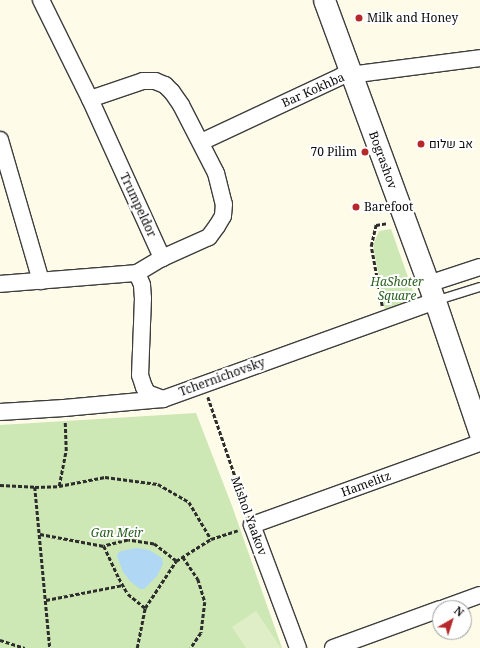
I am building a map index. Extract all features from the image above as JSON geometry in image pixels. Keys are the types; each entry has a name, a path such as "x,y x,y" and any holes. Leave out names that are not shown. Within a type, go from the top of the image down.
{"street":[{"name":"Trumpeldor","path":"41,0 90,100 162,258"},
{"name":"Bograshov","path":"324,0 431,292 480,434"},
{"name":"Bar Kokhba","path":"201,142 342,76 480,58"},
{"path":"0,284 137,273 162,258 209,237 223,216 222,194 216,173 201,142 172,92 165,85 155,81 137,83 90,100"},
{"path":"0,140 41,281"},
{"name":"Tchernichovsky","path":"0,412 163,399 203,383 384,319 431,292 480,267"},
{"path":"137,273 142,285 143,298 140,375 144,387 148,393 163,399"},
{"name":"Hamelitz","path":"252,525 480,444"},
{"name":"Mishol Yaakov","path":"252,525 298,648"},
{"path":"466,600 480,595"},
{"path":"334,648 432,612"}],"lane":[{"path":"431,292 480,287"}],"path":[{"path":"384,319 371,246 376,225 405,221"},
{"name":"Mishol Yaakov","path":"203,383 252,525"},
{"path":"59,486 66,451 64,408"},
{"path":"0,485 35,487 59,486 105,477 158,484 190,502 210,540"},
{"path":"35,487 50,648"},
{"path":"136,648 145,608 176,562 210,540 252,525"},
{"path":"40,534 104,546 128,540 154,544 176,562"},
{"path":"104,546 128,594 145,608"},
{"path":"183,557 198,579 205,602 201,633 191,648"},
{"path":"46,600 123,585"},
{"path":"0,640 25,648"}],"green space":[{"name":"HaShoter Square","path":"391,229 414,294 404,303 385,310 373,245 379,231"},
{"name":"Gan Meir","path":"196,413 232,506 282,648 0,648 0,425"},
{"path":"256,611 281,648 246,648 232,627"}],"water":[{"path":"136,548 149,550 162,558 163,564 157,576 144,589 140,589 130,581 123,572 117,556 121,551"}],"place":[{"name":"Milk and Honey","path":"359,18"},
{"name":"אב שלום","path":"421,144"},
{"name":"70 Pilim","path":"365,152"},
{"name":"Barefoot","path":"356,207"}]}
